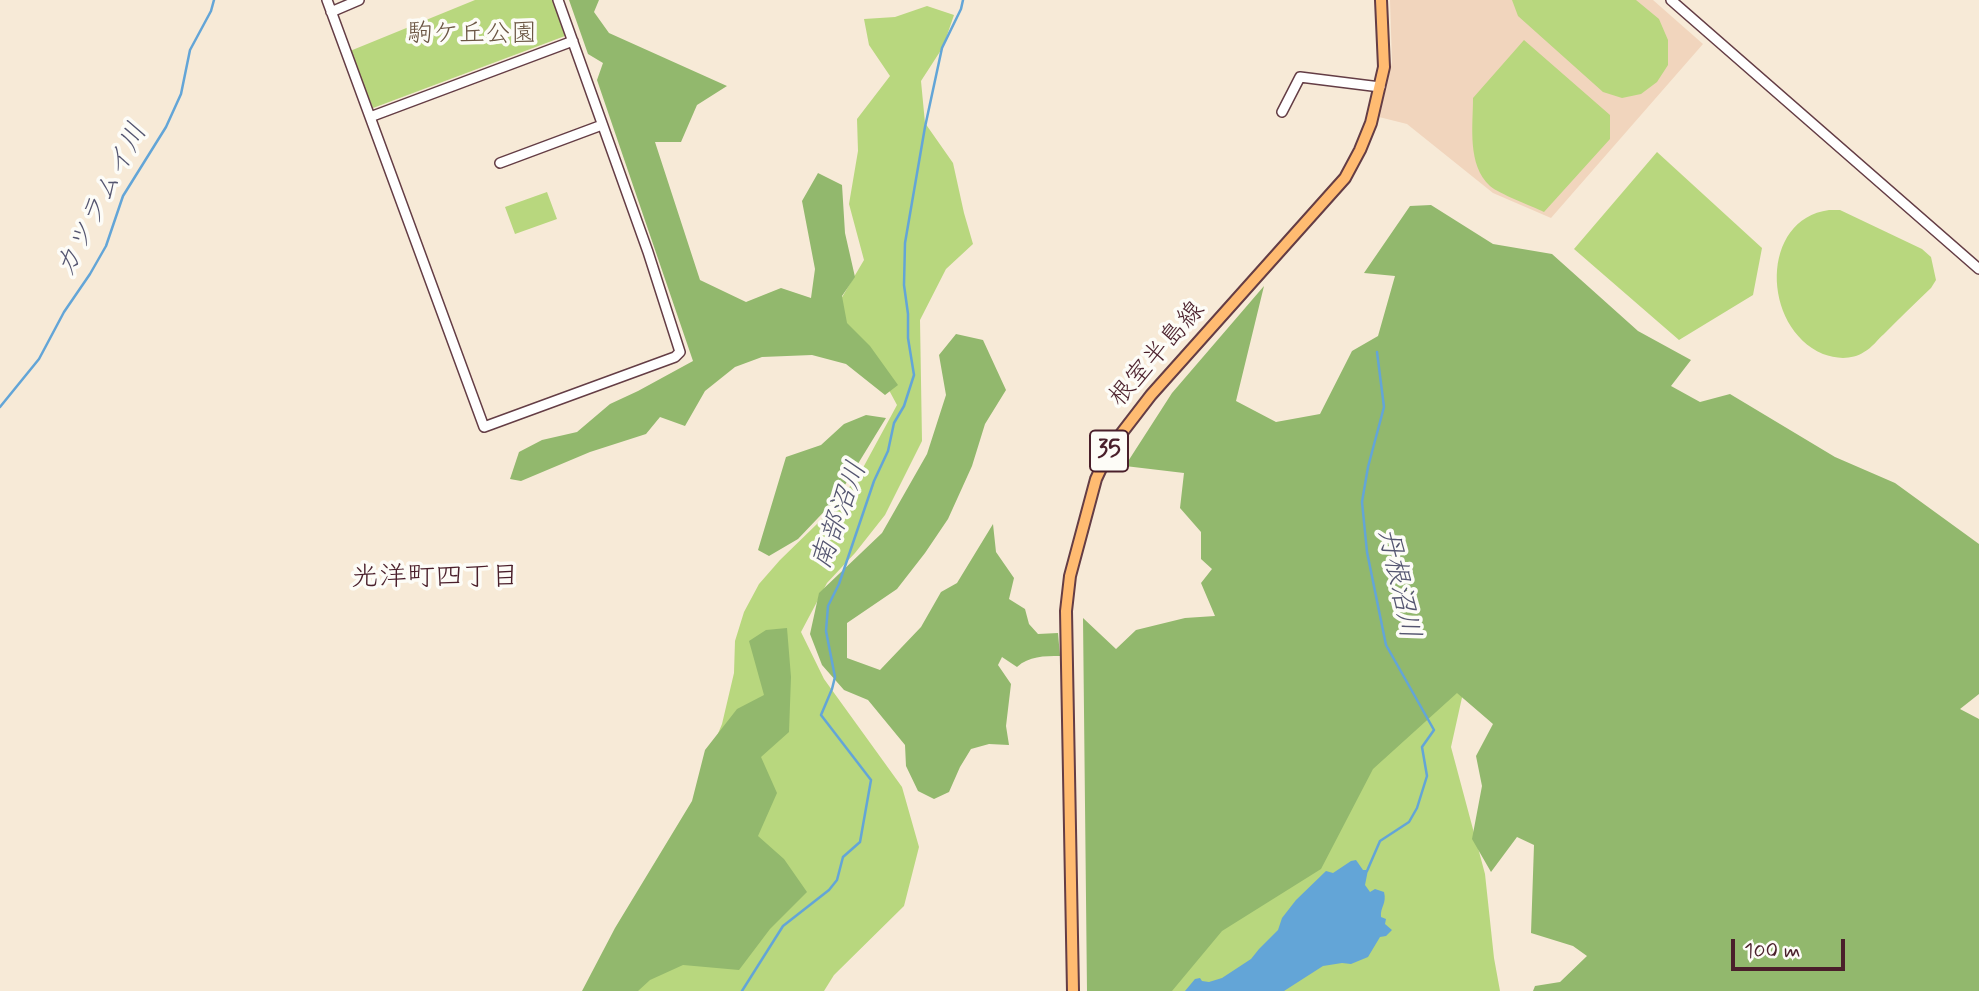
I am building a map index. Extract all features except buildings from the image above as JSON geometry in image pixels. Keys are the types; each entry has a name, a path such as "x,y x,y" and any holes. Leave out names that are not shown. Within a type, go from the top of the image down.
{"main road":[{"name":"根室半島線","path":"1073,991 1066,611 1070,576 1096,479 1111,447 1151,395 1349,172 1371,123 1384,67 1381,0"}],"street":[{"path":"327,0 484,427 652,366 675,357 680,352 648,252 558,0"},
{"path":"331,12 359,0"},
{"path":"1671,0 1979,269"},
{"path":"370,117 573,41"},
{"path":"1282,112 1300,77 1380,87"},
{"path":"500,163 602,125"}],"shaded area":[{"path":"1390,0 1653,0 1703,44 1551,218 1493,193 1407,124 1379,117 1392,62"}],"green space":[{"name":"駒ケ丘公園","path":"475,0 553,0 565,36 373,108 350,51"},
{"path":"569,0 599,0 594,12 609,33 727,86 697,105 681,142 655,142 700,280 746,302 781,288 811,298 815,269 802,201 818,173 842,185 845,233 855,277 842,296 847,323 870,346 898,385 885,395 846,364 812,355 762,357 735,367 705,391 685,426 660,417 646,434 590,452 521,481 510,479 519,452 542,440 577,432 610,404 693,361 597,80 603,63 588,54"},
{"path":"1512,0 1636,0 1659,19 1668,40 1668,65 1657,82 1641,94 1622,98 1603,92 1518,16"},
{"path":"927,6 954,15 943,47 921,81 925,123 953,163 973,244 946,269 920,320 922,441 885,515 827,583 801,632 824,679 902,787 919,847 904,906 834,975 824,991 628,991 700,846 715,741 722,724 734,673 735,641 744,612 759,584 858,477 897,405 876,366 840,346 838,304 864,260 849,204 858,151 857,119 890,76 869,45 864,19 895,17"},
{"path":"1524,40 1610,115 1610,139 1544,212 1490,186 1478,167 1473,145 1473,98"},
{"path":"1657,152 1762,248 1753,295 1679,340 1574,249"},
{"path":"547,192 557,219 515,234 505,207"},
{"path":"1431,205 1493,244 1552,254 1638,331 1691,360 1671,386 1700,402 1730,394 1835,457 1895,483 1979,544 1979,694 1960,709 1979,719 1979,991 1533,991 1535,986 1560,982 1587,956 1573,946 1531,933 1534,845 1517,837 1491,872 1472,839 1482,786 1476,756 1493,724 1457,693 1373,769 1321,869 1222,931 1172,991 1087,991 1083,618 1116,649 1136,630 1185,618 1215,616 1201,583 1212,569 1201,559 1201,532 1180,508 1184,473 1125,466 1172,393 1264,286 1236,401 1276,422 1320,414 1352,351 1378,336 1395,276 1364,273 1410,206"},
{"path":"1829,210 1840,210 1922,249 1931,257 1936,280 1870,348 1859,355 1849,357 1839,358 1823,354 1803,340 1788,321 1779,299 1777,275 1780,252 1790,232 1806,218"},
{"path":"956,334 983,340 1006,390 985,424 972,466 948,519 925,553 897,589 847,623 847,658 880,670 921,627 941,592 957,583 993,524 996,552 1014,578 1009,599 1025,609 1029,624 1038,634 1058,633 1060,656 1032,659 1017,667 1002,657 998,665 1011,684 1006,726 1009,745 989,744 971,749 949,792 934,799 918,791 906,766 905,745 868,700 844,690 822,665 810,634 819,593 882,533 927,454 946,395 939,355"},
{"path":"866,415 886,418 837,498 798,539 769,556 758,550 786,457 821,445 844,424"},
{"path":"787,628 791,677 789,732 761,757 777,793 758,836 784,859 807,892 770,929 739,970 683,965 650,980 638,991 582,991 615,928 692,801 705,750 737,709 764,695 749,641 766,630"},
{"path":"1418,679 1463,693 1451,747 1485,874 1500,991 1134,991"}],"water":[{"path":"1356,860 1363,870 1368,870 1365,885 1370,892 1375,889 1384,892 1381,917 1386,919 1385,924 1392,930 1386,936 1380,937 1368,957 1351,964 1323,966 1284,991 1185,991 1195,979 1209,982 1222,978 1251,959 1278,930 1282,918 1296,900 1326,871 1333,873"}],"waterway":[{"name":"カツラムイ川","path":"0,407 39,359 64,312 106,246 123,196 166,127 181,94 190,50 214,0"},
{"name":"南部沼川","path":"742,991 783,926 829,890 837,880 843,857 860,842 871,780 821,715 835,677 826,631 828,606 839,584 874,481 888,451 894,423 904,406 914,375 904,285 905,243 942,48 963,0"},
{"name":"丹根沼川","path":"1367,871 1380,841 1409,822 1417,808 1427,776 1422,747 1434,730 1386,645 1367,552 1362,502 1384,407 1377,352"}],"district":[{"name":"光洋町四丁目","path":"435,579"}]}
